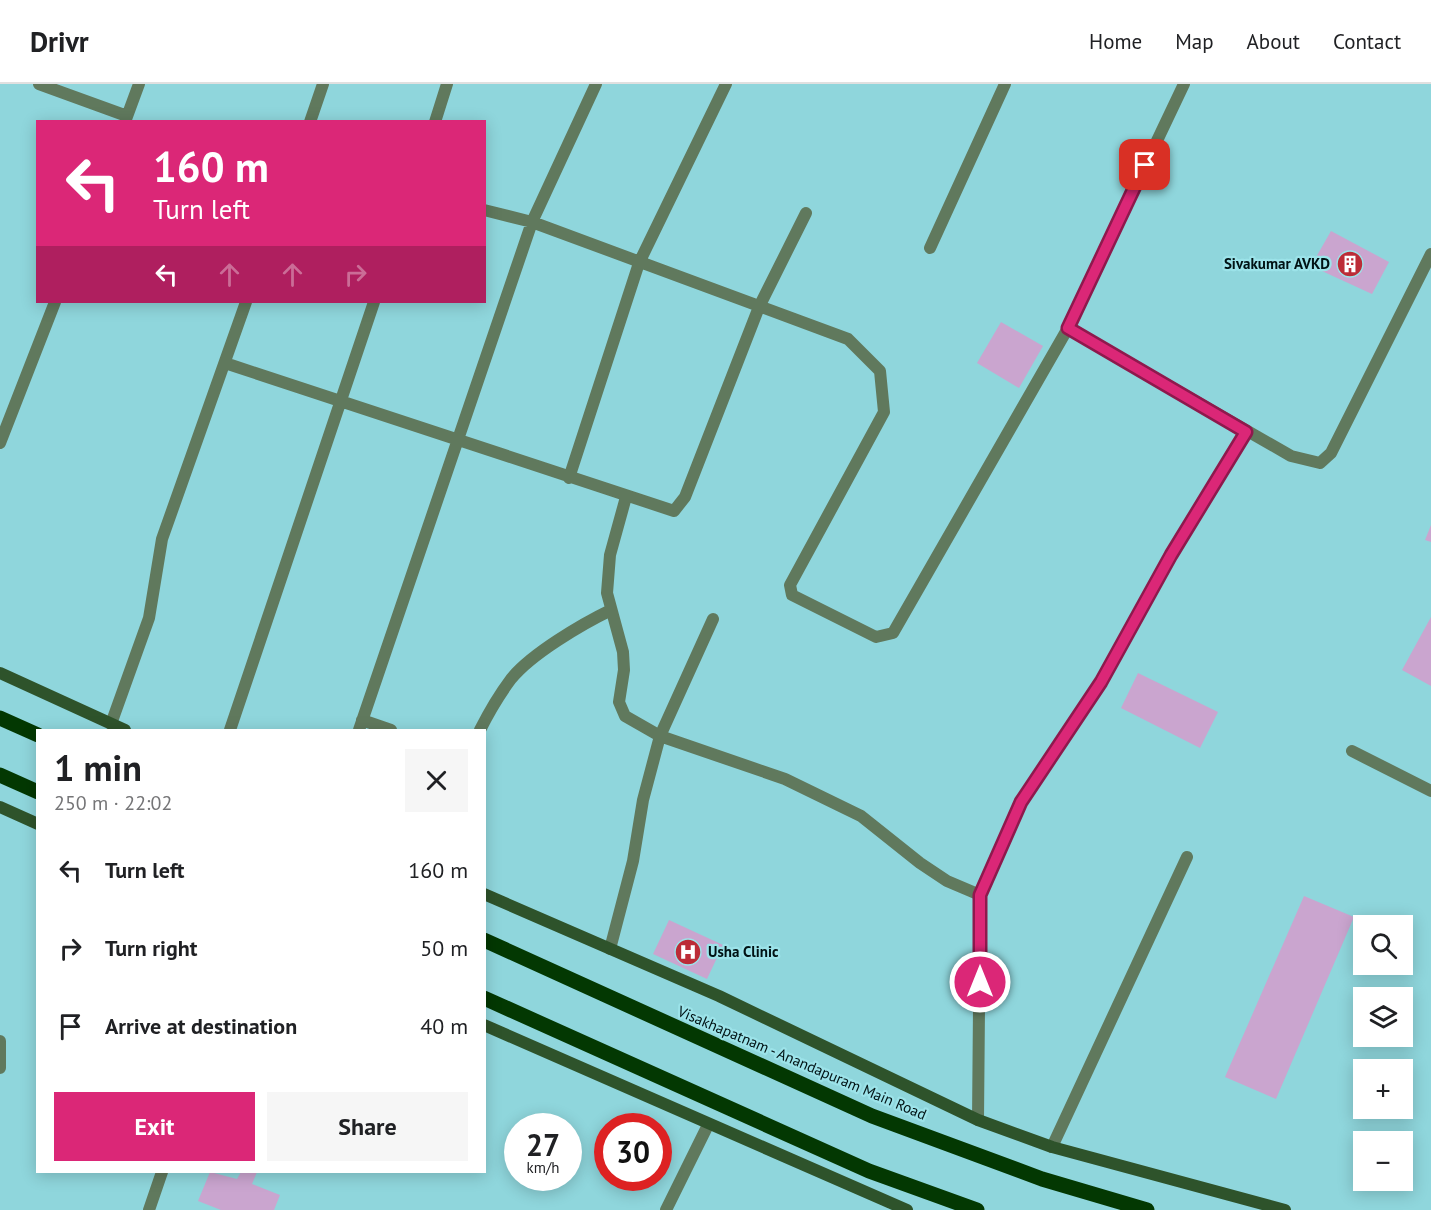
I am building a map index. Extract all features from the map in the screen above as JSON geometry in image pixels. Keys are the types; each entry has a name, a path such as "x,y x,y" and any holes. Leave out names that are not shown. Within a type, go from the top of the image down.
{"main road":[{"path":"0,718 36,734"},
{"path":"0,775 36,791"},
{"name":"Visakhapatnam - Anandapuram Main Road","path":"486,941 872,1116 1042,1179 1148,1210"},
{"path":"486,999 869,1171 977,1210"}],"street":[{"path":"39,84 126,118 139,84"},
{"path":"311,120 323,84"},
{"path":"436,120 447,84"},
{"path":"386,729 360,725 456,438 532,222 596,84"},
{"path":"569,478 639,263 726,84"},
{"path":"930,248 1005,84"},
{"path":"486,210 532,222 848,339 880,371 884,412 790,585 792,595 876,637 893,633 1068,328 1184,84"},
{"path":"225,363 456,438 569,478 624,504 674,511 681,506 759,307 806,213"},
{"path":"1068,328 1246,432 1291,456 1320,463 1331,453 1431,254"},
{"path":"0,443 55,303"},
{"path":"111,724 149,618 162,539 246,303"},
{"path":"230,729 374,303"},
{"path":"978,1120 980,895 1021,802 1101,682 1171,555 1246,432"},
{"path":"624,504 610,555 607,592 623,652 621,710 634,723 660,736 784,780 861,816 920,863 947,881 980,895"},
{"path":"480,729 492,706 513,676 586,622 611,610"},
{"path":"610,949 633,861 643,800 660,736 713,619"},
{"path":"0,673 123,729"},
{"path":"1352,751 1431,790"},
{"path":"0,807 36,823"},
{"path":"1053,1147 1187,857"},
{"path":"486,895 719,996 978,1120 1053,1147 1285,1210"},
{"path":"486,1026 708,1125 907,1210"},
{"path":"0,1041 0,1068"},
{"path":"666,1210 708,1125"},
{"path":"149,1210 162,1173"}],"building":[{"name":"Sivakumar AVKD","path":"1331,231 1389,262 1372,294 1311,266"},
{"path":"1001,322 1043,346 1019,388 977,363"},
{"path":"1431,525 1431,542 1425,540"},
{"path":"1431,617 1431,686 1402,670"},
{"path":"1138,673 1218,712 1200,748 1121,708"},
{"path":"1304,896 1353,917 1276,1099 1225,1077"},
{"path":"669,920 723,945 707,979 653,954"},
{"path":"210,1173 237,1179 240,1173 257,1173 252,1184 280,1195 274,1210 221,1210 198,1201"}],"place":[{"name":"Sivakumar AVKD","path":"1350,264"},
{"name":"Usha Clinic","path":"688,952"}],"route":[{"path":"980,982 980,895 1021,802 1101,682 1171,555 1246,432 1068,328 1145,165"}]}
